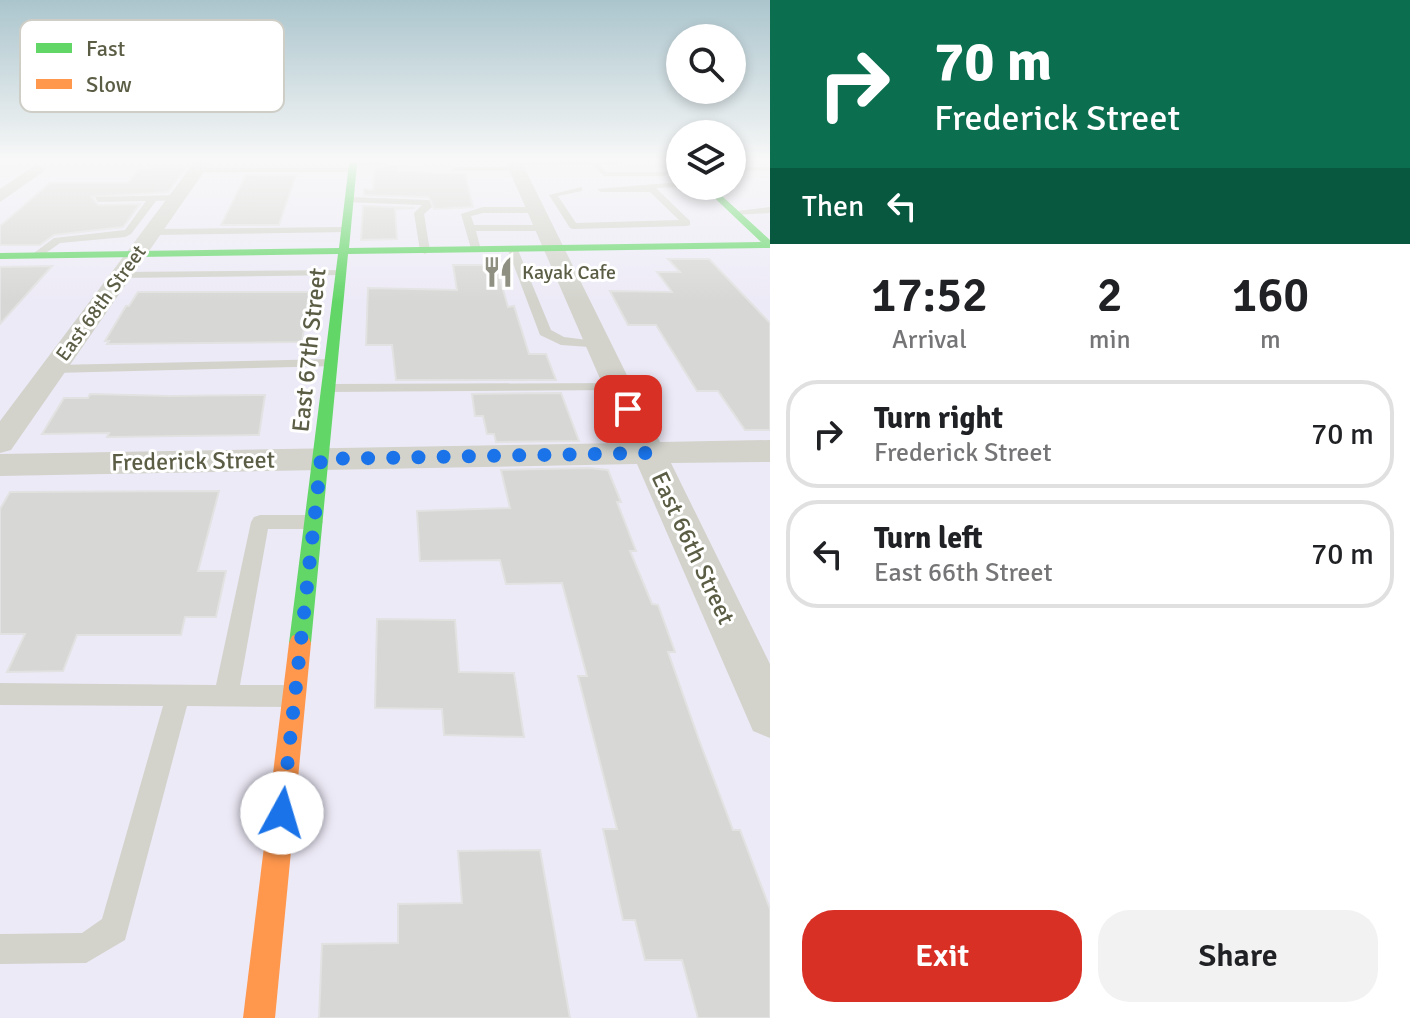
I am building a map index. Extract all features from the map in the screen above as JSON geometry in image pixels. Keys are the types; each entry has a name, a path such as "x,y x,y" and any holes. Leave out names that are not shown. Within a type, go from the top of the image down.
{"street":[{"name":"East 68th Street","path":"0,443 170,208"},
{"name":"East 67th Street","path":"259,1018 348,208"},
{"name":"East 66th Street","path":"538,208 550,227 598,345 770,715"},
{"path":"729,208 770,245"},
{"path":"0,256 35,256 129,265 344,252 513,250 550,227 635,248 770,245"},
{"name":"Frederick Street","path":"0,465 770,451"}],"lane":[{"path":"35,256 58,240 128,232 146,208"},
{"path":"425,251 419,213 426,208"},
{"path":"550,227 552,208"},
{"path":"470,228 687,223 671,208"},
{"path":"476,250 466,214 483,210 550,227"},
{"path":"734,212 770,210"},
{"path":"618,225 635,248"},
{"path":"152,232 346,230"},
{"path":"513,250 545,332 561,341 598,345"},
{"path":"129,265 342,272"},
{"path":"54,369 332,363"},
{"path":"329,388 618,387"},
{"path":"226,695 260,522 314,522"},
{"path":"0,694 295,696"},
{"path":"0,949 86,948 114,929 178,695"}],"shaded area":[{"path":"0,208 770,208 770,1018 0,1018"}],"building":[{"path":"22,208 137,208 123,227 54,235 40,245 0,245 0,226"},
{"path":"230,208 285,208 279,225 221,225"},
{"path":"363,208 415,208 395,209 397,239 361,240"},
{"path":"668,259 709,259 770,323 770,430 745,430 718,391 697,391 656,325 628,325 610,291 672,292 657,272 680,272"},
{"path":"453,265 496,265 508,307 514,306 529,354 546,354 556,380 396,380 392,345 366,345 368,288 457,290"},
{"path":"52,266 0,324 0,267"},
{"path":"138,292 309,292 302,342 107,344 109,341 105,341"},
{"path":"561,393 579,441 496,442 494,434 487,434 483,416 475,416 472,394"},
{"path":"90,394 265,395 259,435 107,437 109,433 42,434 64,398 88,398"},
{"path":"501,470 608,470 636,551 630,551 652,604 658,605 675,652 668,652 699,740 733,830 740,830 770,909 770,1018 698,1018 682,960 645,960 635,920 623,920 603,829 617,829 578,676 587,676 562,583 506,584 500,560 420,561 417,511 510,508"},
{"path":"219,491 198,571 226,571 216,617 185,617 181,635 77,635 63,671 7,672 25,634 0,634 0,509 10,492"},
{"path":"377,619 455,620 459,672 514,673 524,737 444,735 442,709 375,708"},
{"path":"540,850 570,1018 319,1018 322,944 398,943 398,904 462,903 458,851"}],"traffic: fast":[{"path":"300,643 348,208"},
{"path":"729,208 770,245"},
{"path":"0,256 770,245"}],"traffic: slow":[{"path":"259,1018 300,643"}],"place":[{"name":"Kayak Cafe","path":"498,272"}],"route":[{"path":"282,813 321,459 649,453 628,409"}]}
